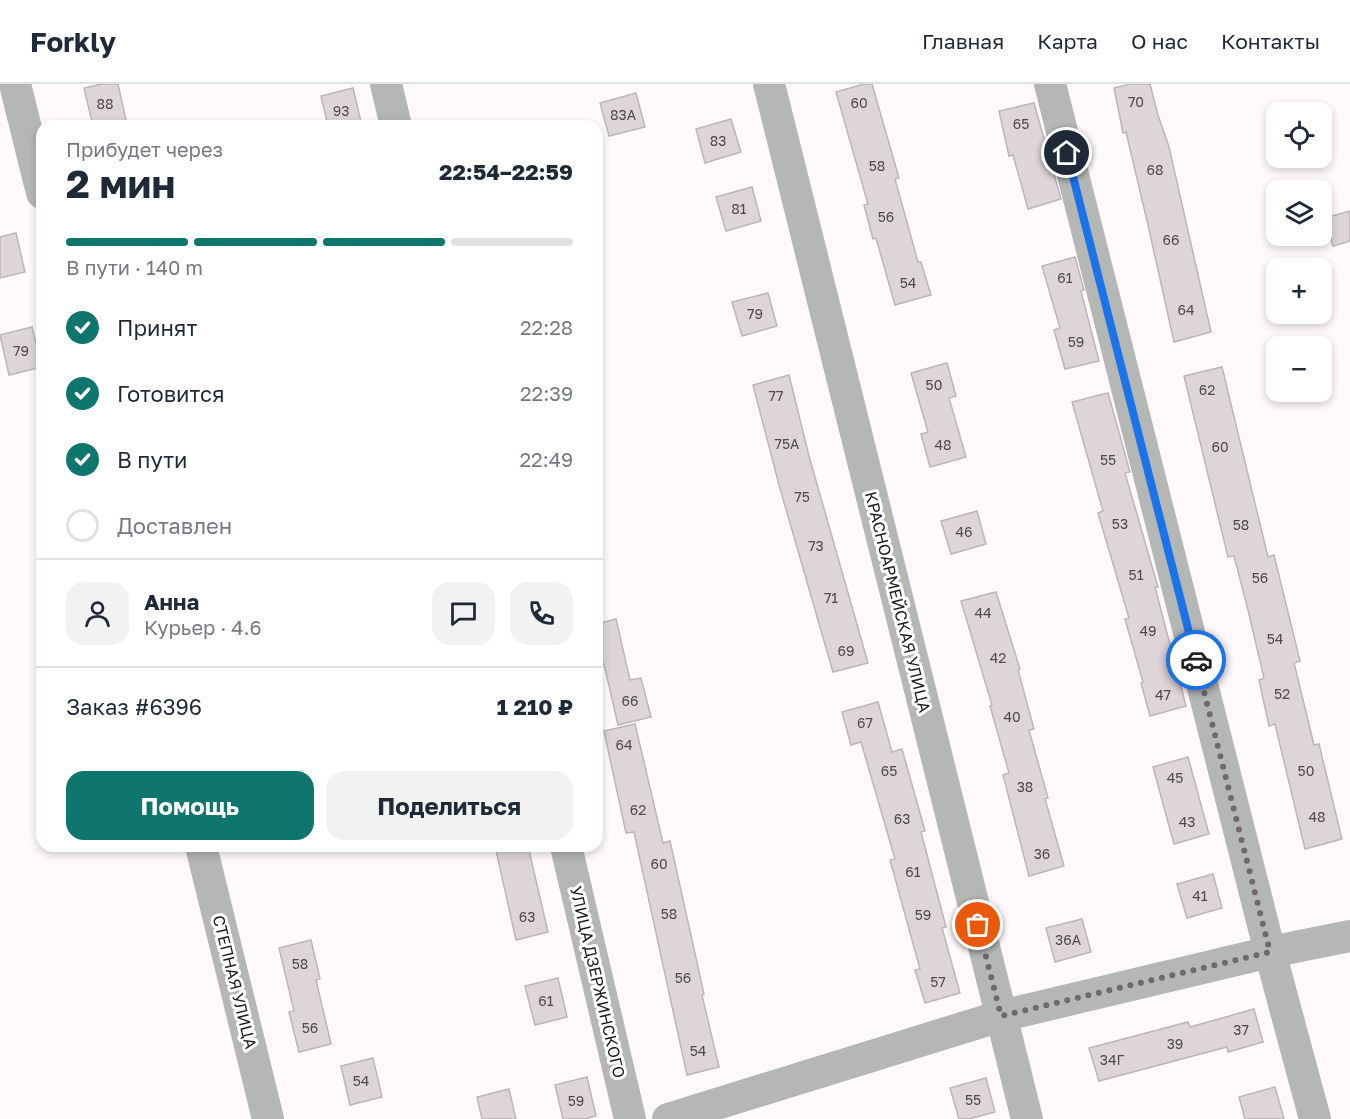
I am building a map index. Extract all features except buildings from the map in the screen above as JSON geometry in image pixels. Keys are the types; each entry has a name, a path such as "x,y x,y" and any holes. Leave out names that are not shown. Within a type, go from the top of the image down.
{"street":[{"path":"15,84 36,169"},
{"path":"386,84 395,120"},
{"name":"КРАСНОАРМЕЙСКАЯ УЛИЦА","path":"769,84 1027,1119"},
{"path":"1050,84 1270,952 1315,1119"},
{"name":"СТЕПНАЯ УЛИЦА","path":"202,852 268,1119"},
{"name":"УЛИЦА ДЗЕРЖИНСКОГО","path":"567,852 630,1119"},
{"path":"668,1119 1001,1016 1270,952 1350,936"}],"way so far":[{"path":"978,925 1001,1016 1270,952 1196,660"}],"route":[{"path":"1067,153 1196,660"}]}
